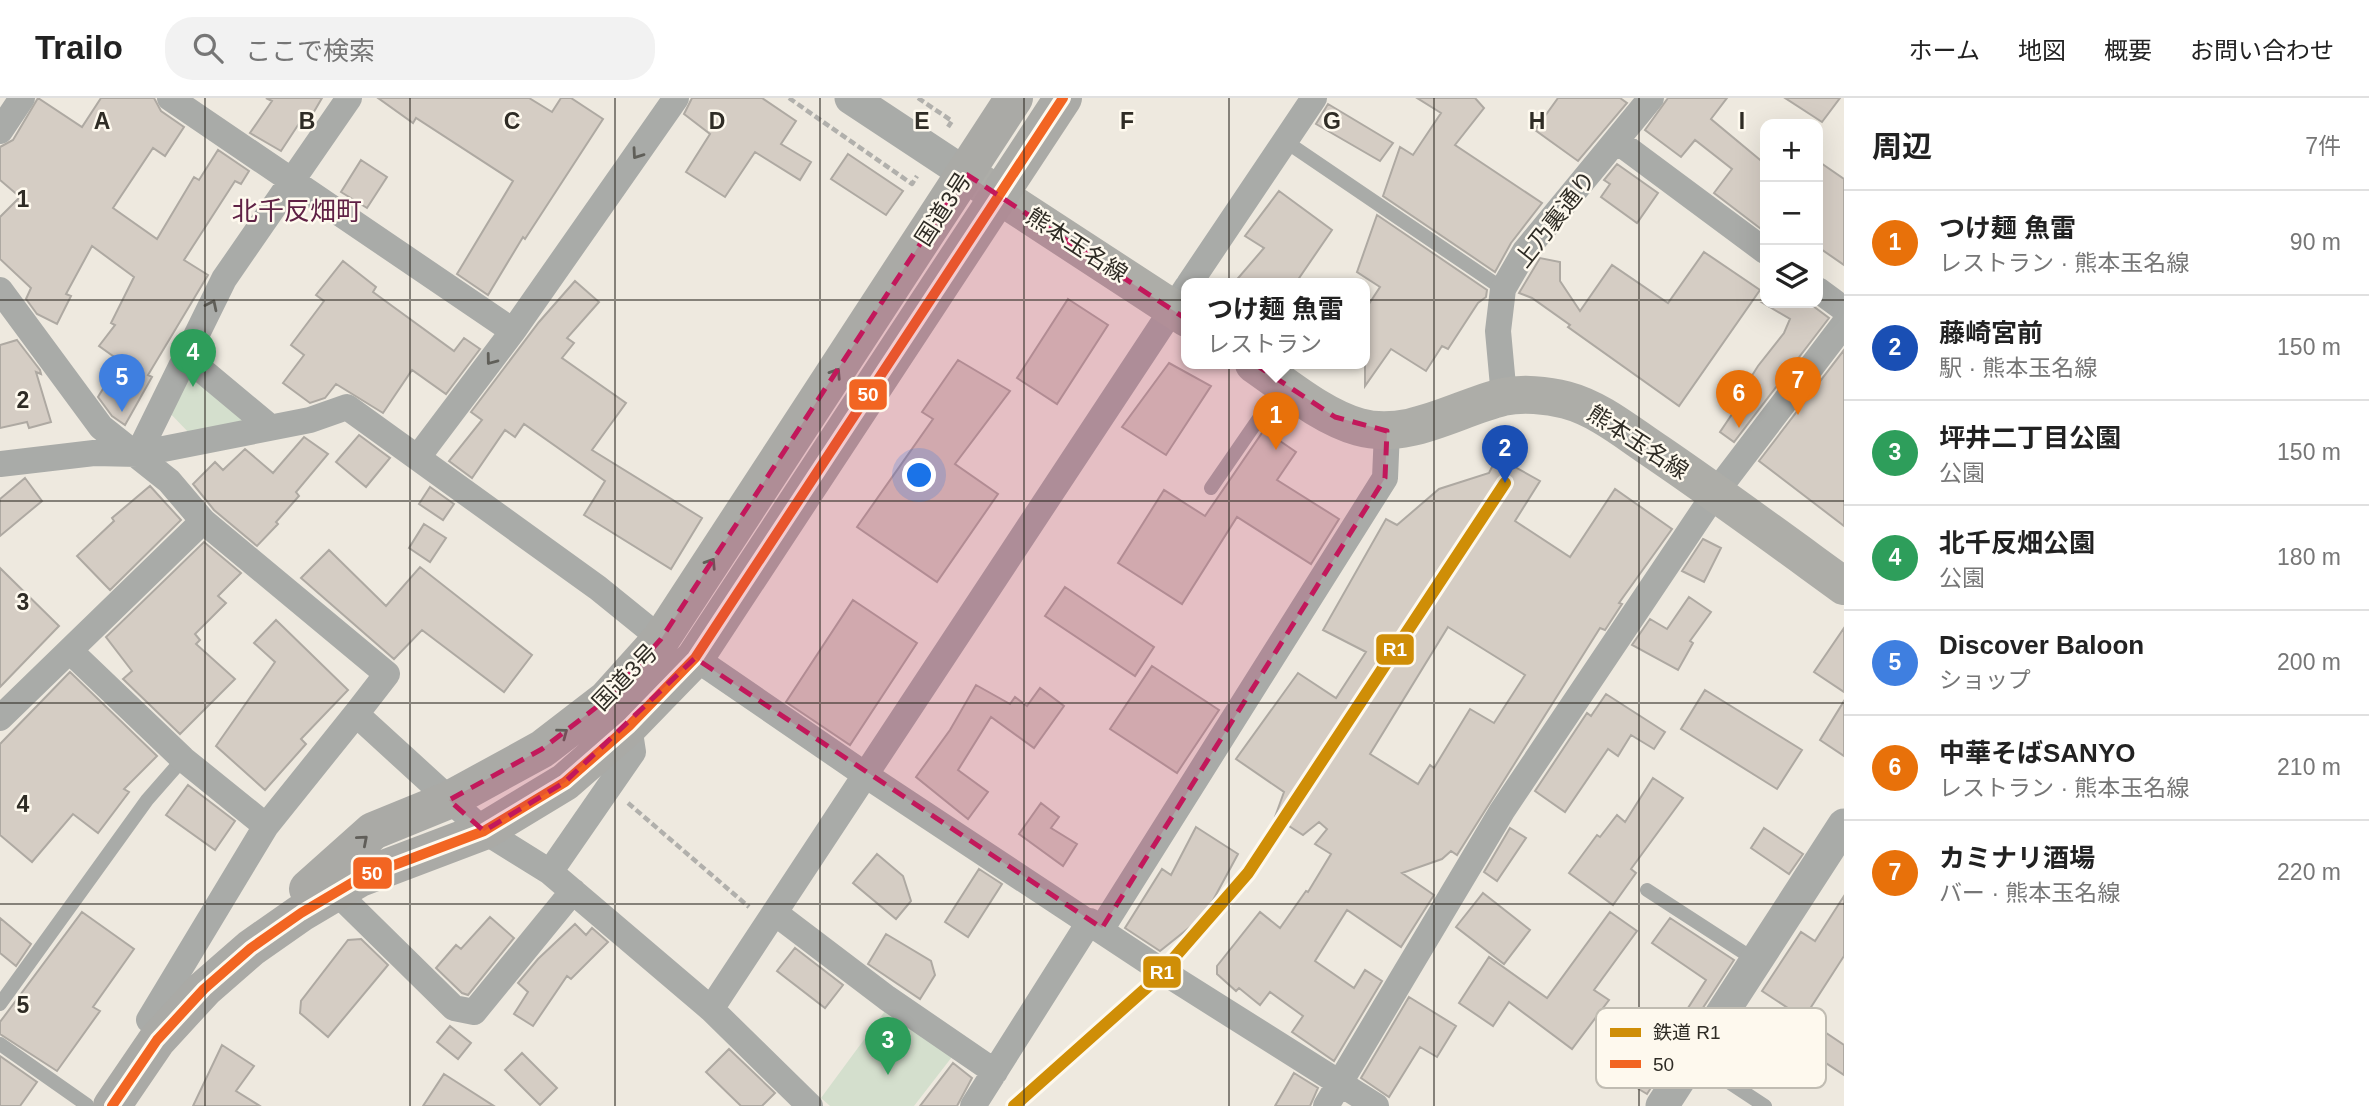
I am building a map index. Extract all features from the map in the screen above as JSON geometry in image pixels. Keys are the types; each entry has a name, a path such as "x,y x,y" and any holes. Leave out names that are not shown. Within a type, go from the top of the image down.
{"highway":[{"name":"国道3号","path":"95,1106 149,1020 229,944 293,902 373,831 449,800 541,749 596,708 661,639 1014,98"},
{"name":"国道3号","path":"95,1106 204,989 251,948 360,878 484,831 565,782 629,726 695,658 1002,195 1063,98"}],"main road":[{"name":"熊本玉名線","path":"966,174 1181,297"},
{"name":"熊本玉名線","path":"1269,374 1335,417 1360,427 1387,431 1504,397 1537,395 1566,400 1595,411 1716,492 1844,586"}],"street":[{"path":"0,131 22,98"},
{"path":"170,98 513,331"},
{"path":"138,454 224,279 349,98"},
{"path":"418,457 513,331 676,98"},
{"path":"851,98 966,174"},
{"path":"1198,278 1314,98"},
{"name":"上乃裏通り","path":"1504,397 1498,331 1503,289 1525,251 1651,98"},
{"path":"1617,141 1760,247"},
{"path":"0,289 101,427 169,481 203,521 387,674 266,826 149,1020"},
{"path":"1823,294 1844,309"},
{"path":"711,1009 1181,304"},
{"path":"1326,1106 1502,811 1716,492 1844,324"},
{"path":"186,357 270,427"},
{"path":"0,464 94,453 138,454 310,420 347,407 598,588 661,639"},
{"path":"973,1106 1096,925 1385,478 1387,431"},
{"path":"0,718 203,521"},
{"path":"70,651 183,759 266,826"},
{"path":"695,658 867,776 1162,971 1376,1106"},
{"path":"356,714 484,831 550,872 711,1009 798,1102"},
{"path":"550,872 633,752 629,726"},
{"path":"1724,1008 1844,825"},
{"path":"336,892 454,1008 474,1012 573,891"},
{"path":"772,918 995,1072"},
{"path":"1662,1106 1673,1088"}],"lane":[{"path":"1285,142 1503,289"},
{"path":"1211,488 1269,374"},
{"path":"0,1004 147,800 183,759"},
{"path":"1647,890 1755,960"},
{"path":"0,1044 95,1106"},
{"path":"1737,1088 1765,1106"}],"path":[{"path":"608,787 772,918"}],"highlighted area":[{"path":"966,174 1335,417 1387,431 1385,478 1102,928 695,658 565,782 484,831 449,800 542,749 607,699 661,639"}],"green space":[{"path":"186,367 250,420 192,436 165,408"},
{"path":"888,1007 955,1053 914,1106 830,1106 821,1098"}],"building":[{"path":"38,98 82,127 101,98 154,98 161,111 184,127 165,156 153,148 113,208 157,239 194,177 199,180 218,150 249,171 241,184 235,181 184,260 208,275 148,375 152,377 125,425 112,416 98,397 120,361 99,346 115,325 111,323 134,277 92,246 66,294 71,296 57,324 37,314 26,299 31,288 0,259 0,217 20,197 0,180 0,147 13,140"},
{"path":"266,98 322,98 308,122 302,119 281,151 250,133 272,101"},
{"path":"378,98 529,98 552,112 561,98 571,98 603,119 525,239 523,237 488,295 457,274 513,181 416,118 413,123"},
{"path":"692,98 762,98 796,121 781,144 811,162 800,180 755,152 725,197 686,172 710,134 684,114"},
{"path":"1417,98 1475,98 1484,108 1455,145 1542,203 1511,243 1495,272 1383,196 1400,147 1413,155 1441,113"},
{"path":"1558,98 1620,98 1627,103 1578,161 1535,130"},
{"path":"1668,98 1727,98 1711,119 1760,160 1760,228 1714,193 1732,169 1695,140 1681,157 1645,130"},
{"path":"1785,98 1840,98 1823,121"},
{"path":"1328,104 1393,143 1380,161 1316,124"},
{"path":"848,154 903,191 886,215 831,179"},
{"path":"361,160 387,177 367,208 341,192"},
{"path":"1617,164 1658,193 1637,223 1601,197 1610,184 1604,180"},
{"path":"1823,164 1844,179 1844,265 1823,250"},
{"path":"1279,191 1332,230 1299,278 1238,278 1264,248 1245,236"},
{"path":"1377,215 1487,290 1486,297 1478,303 1448,349 1442,346 1426,371 1391,349 1365,386 1365,369 1370,369 1370,302 1380,287 1357,272"},
{"path":"1704,252 1760,290 1679,406 1532,298 1519,293 1540,258 1560,262 1560,281 1580,311 1612,265 1668,303"},
{"path":"343,261 376,287 373,292 454,351 464,338 480,349 446,394 412,370 383,413 336,384 325,398 310,403 283,383 304,355 291,345 324,301 316,295"},
{"path":"575,281 599,302 567,338 574,343 562,358 626,403 592,450 702,518 671,569 584,515 605,481 524,424 515,437 505,430 472,478 449,461 482,420 471,412 539,322"},
{"path":"1068,299 1108,325 1057,404 1017,378"},
{"path":"1771,308 1816,308 1829,318 1734,442 1720,432 1745,395 1741,393 1784,333 1790,319"},
{"path":"17,340 40,370 41,374 36,372 51,422 29,428 27,422 0,428 0,345"},
{"path":"1844,350 1844,526 1759,461"},
{"path":"958,360 1010,391 955,464 998,494 937,582 857,527 933,419 922,412"},
{"path":"1169,363 1211,386 1166,455 1122,427"},
{"path":"1264,430 1296,452 1277,480 1339,519 1311,564 1237,517 1182,604 1118,563 1164,490 1205,516"},
{"path":"359,435 390,458 366,487 336,462"},
{"path":"304,437 328,454 296,492 299,496 276,522 278,524 257,546 214,510 193,484 215,462 223,470 245,449 273,473"},
{"path":"1506,462 1540,481 1515,521 1570,557 1615,489 1672,529 1619,603 1622,604 1605,630 1600,628 1457,855 1451,851 1442,859 1402,873 1434,895 1401,947 1347,910 1315,961 1354,988 1365,970 1382,981 1334,1061 1292,1032 1303,1016 1270,992 1260,1005 1239,988 1236,991 1217,974 1217,966 1260,912 1280,928 1306,891 1308,892 1331,854 1315,844 1327,829 1319,822 1303,835 1275,817 1284,792 1236,759 1298,673 1336,698 1366,652 1323,630 1386,519 1397,525 1439,489 1489,473 1493,465","holes":["1448,627 1525,675 1494,723 1470,709 1434,768 1430,765 1418,784 1370,754"]},
{"path":"25,478 42,501 0,536 0,499"},
{"path":"150,486 181,520 110,590 77,556 114,521 112,518"},
{"path":"430,487 454,504 443,520 419,504"},
{"path":"424,524 446,538 430,562 409,548"},
{"path":"1703,539 1721,548 1704,582 1682,571"},
{"path":"204,542 241,573 218,596 226,603 195,634 200,640 196,644 235,679 180,734 123,679 132,671 106,637"},
{"path":"329,550 386,606 420,567 532,655 504,692 422,630 394,659 301,578"},
{"path":"0,568 59,626 0,687"},
{"path":"1065,587 1154,647 1135,676 1045,616"},
{"path":"1689,597 1711,612 1690,641 1693,643 1678,670 1632,645 1650,619 1667,629"},
{"path":"853,600 917,643 850,745 786,702"},
{"path":"276,620 348,690 301,739 306,744 265,790 216,746 275,662 254,643"},
{"path":"1844,628 1844,692 1814,672"},
{"path":"1152,666 1219,710 1177,773 1110,729"},
{"path":"70,672 157,756 124,789 129,792 98,833 73,814 32,862 0,835 0,744"},
{"path":"976,685 1010,704 1015,697 1027,706 1040,688 1064,706 1034,748 991,717 958,770 988,792 968,819 916,777 950,730"},
{"path":"1705,690 1802,750 1777,789 1681,729"},
{"path":"1606,694 1665,732 1654,749 1631,735 1618,756 1608,749 1565,812 1535,791 1587,713 1591,716"},
{"path":"1844,701 1844,756 1820,740"},
{"path":"1653,778 1683,798 1631,869 1636,873 1613,905 1569,873 1597,835 1600,837 1617,815 1625,822"},
{"path":"188,785 235,821 215,850 166,815"},
{"path":"1041,803 1059,817 1051,828 1077,844 1063,866 1019,834"},
{"path":"1196,827 1238,854 1205,915 1160,951 1125,928 1162,869 1171,875"},
{"path":"1510,828 1526,838 1497,881 1484,872"},
{"path":"1764,828 1803,854 1789,874 1751,848"},
{"path":"877,854 903,876 911,901 896,919 853,883"},
{"path":"979,869 1002,884 968,937 945,922"},
{"path":"1483,893 1530,930 1504,964 1456,927"},
{"path":"1844,896 1844,956 1810,1008 1788,1008 1762,991 1801,932 1815,941"},
{"path":"82,912 134,949 93,1007 100,1011 57,1071 0,1034 0,1022"},
{"path":"1610,912 1637,931 1594,990 1609,1000 1603,1008 1596,1008 1596,1017 1572,1049 1509,1002 1493,1026 1459,1003 1489,957 1547,998"},
{"path":"490,917 514,938 468,995 462,993 436,968 456,945 461,949"},
{"path":"0,918 31,944 16,966 0,953"},
{"path":"1670,918 1734,960 1703,1008 1688,1008 1706,980 1652,943"},
{"path":"575,924 586,935 592,928 608,942 571,979 567,976 533,1026 514,1014 528,992 518,983 538,959"},
{"path":"886,934 931,961 935,975 920,999 868,964"},
{"path":"361,939 388,965 328,1037 300,1013 301,1001 348,940"},
{"path":"795,948 843,985 825,1008 777,971"},
{"path":"1409,997 1456,1026 1437,1057 1420,1047 1389,1097 1361,1078"},
{"path":"450,1026 471,1043 458,1059 437,1042"},
{"path":"1826,1033 1844,1045 1844,1075 1826,1063"},
{"path":"222,1045 254,1066 236,1091 260,1106 193,1106"},
{"path":"729,1049 775,1093 762,1106 741,1106 706,1072"},
{"path":"522,1053 557,1088 540,1105 505,1070"},
{"path":"0,1056 37,1082 20,1106 0,1106"},
{"path":"953,1063 972,1078 957,1106 920,1106"},
{"path":"1294,1073 1318,1088 1310,1106 1275,1106"},
{"path":"444,1074 494,1106 423,1106"},
{"path":"1637,1088 1651,1088 1647,1094"}],"rail line":[{"name":"R1","path":"1014,1106 1153,982 1248,873 1505,483"}],"transit line":[{"name":"50","path":"112,1106 157,1040 204,989 251,948 301,913 360,878 484,831 565,782 629,726 695,658 1063,98"}],"place":[{"name":"北千反畑公園","path":"193,387"},
{"name":"Discover Baloon","path":"122,412"},
{"name":"カミナリ酒場","path":"1798,415"},
{"name":"中華そばSANYO","path":"1739,428"},
{"name":"つけ麺 魚雷","path":"1276,450"},
{"name":"藤崎宮前","path":"1505,483"},
{"name":"坪井二丁目公園","path":"888,1075"}],"district":[{"name":"北千反畑町","path":"297,211"}]}
